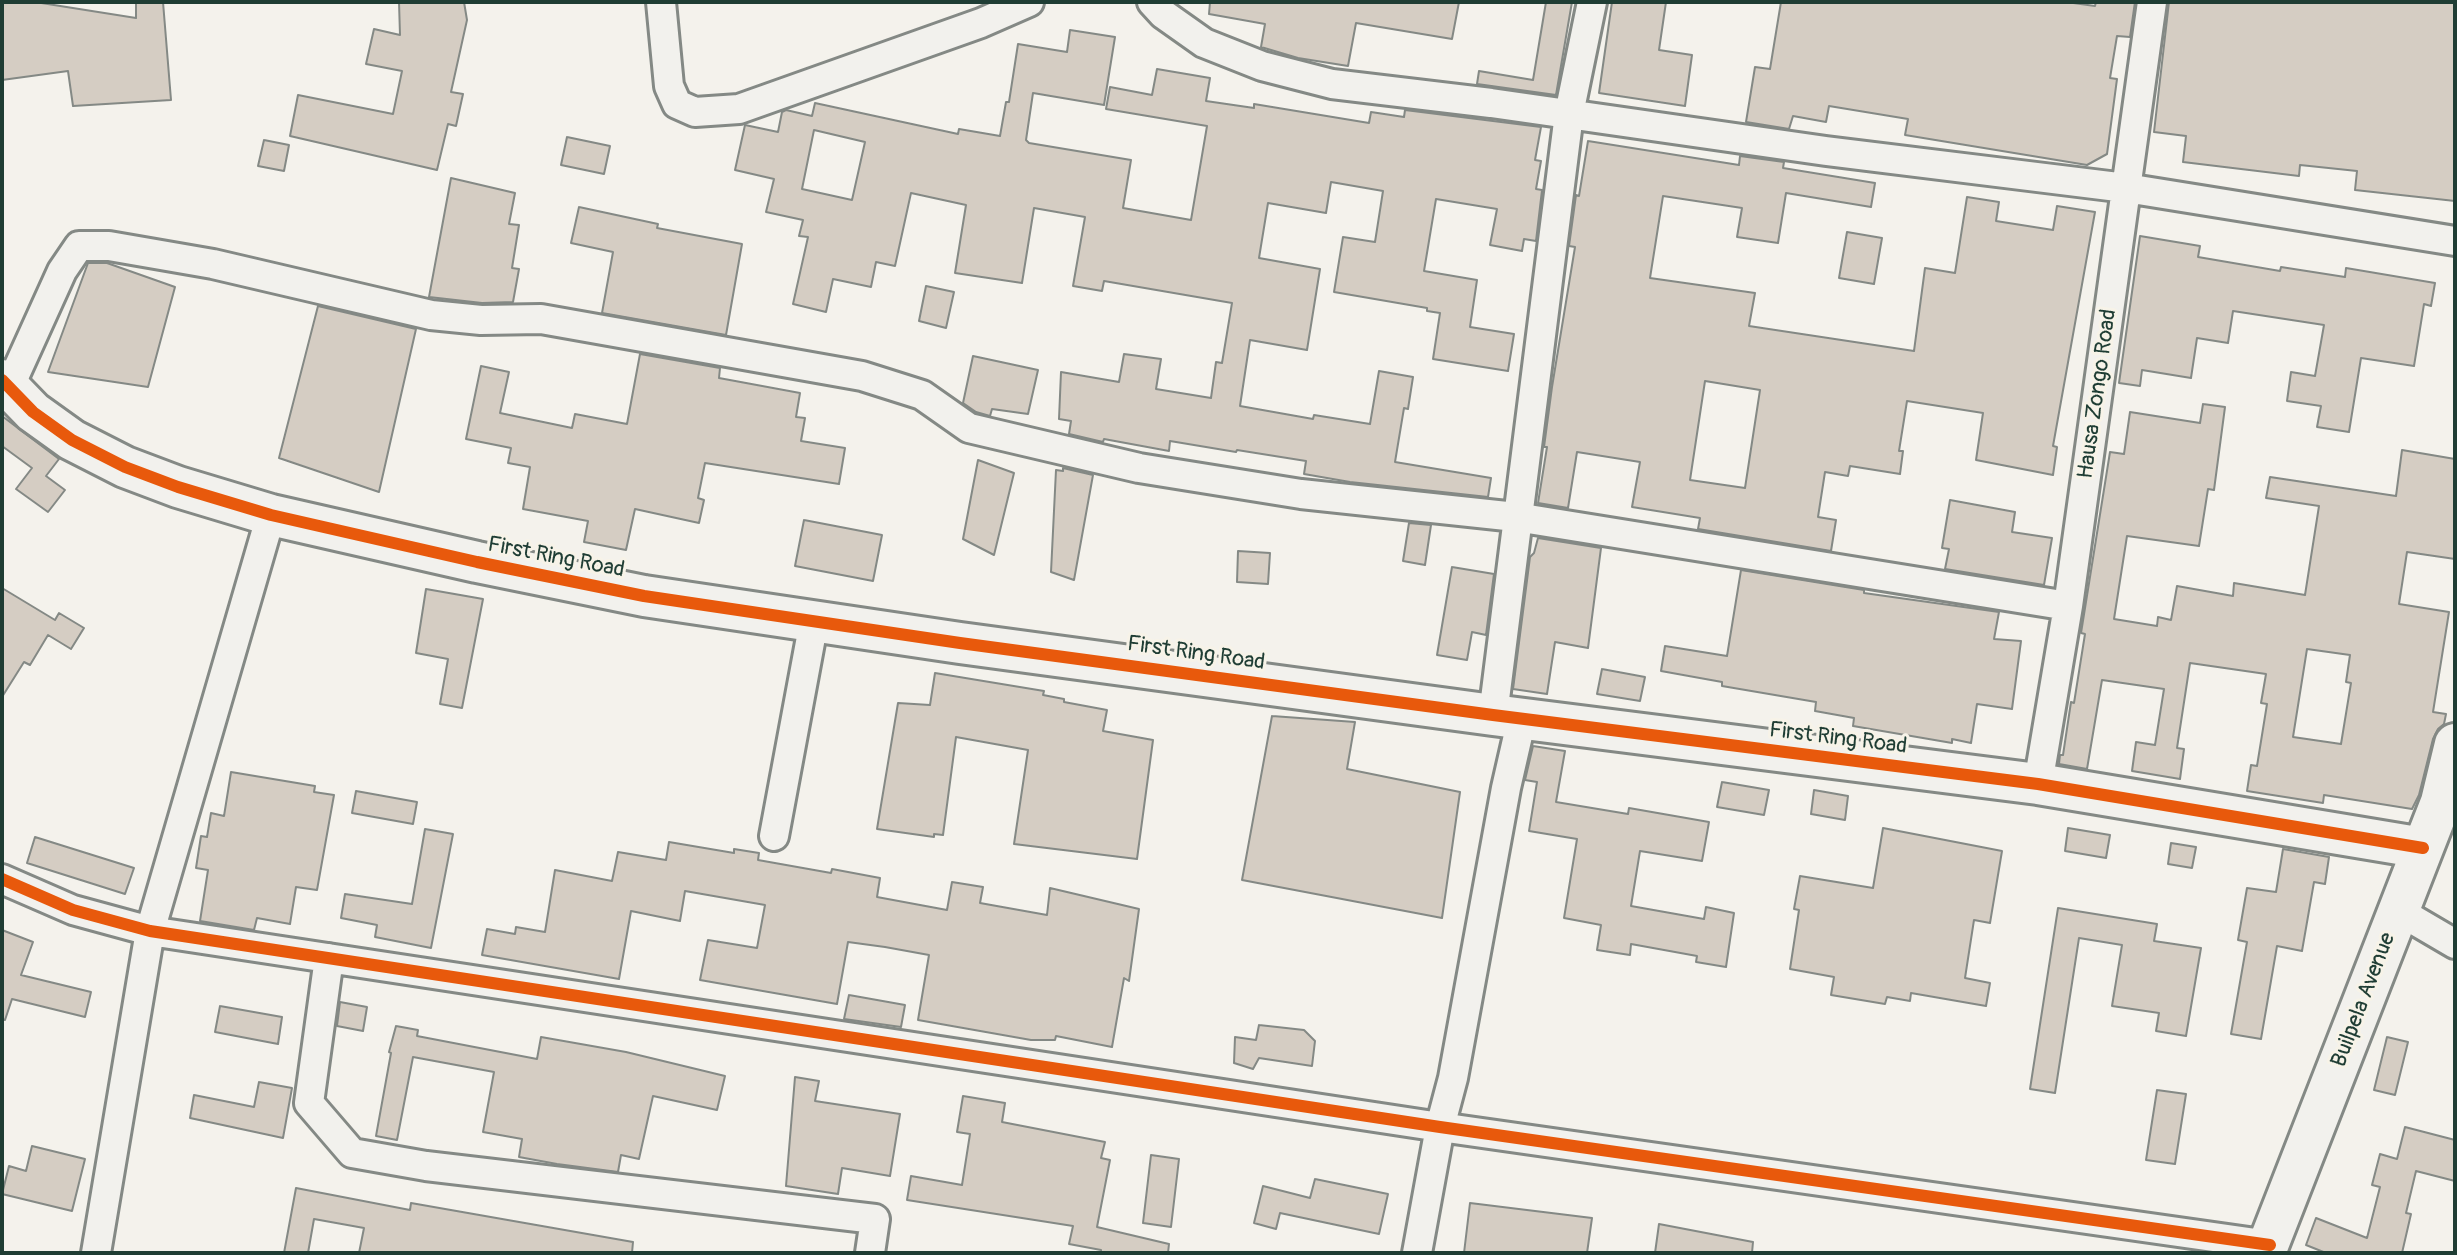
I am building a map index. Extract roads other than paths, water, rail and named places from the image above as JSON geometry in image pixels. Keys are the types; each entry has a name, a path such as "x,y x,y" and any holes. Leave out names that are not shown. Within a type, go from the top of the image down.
{"street":[{"path":"661,2 669,86 677,104 695,112 739,109 981,23 1029,2"},
{"path":"1152,2 1163,14 1204,43 1262,66 1332,84 2126,188 2455,241"},
{"path":"1417,1253 1440,1127 1453,1078 1506,788 1516,517 1569,114 1592,2"},
{"name":"Hausa Zongo Road","path":"2038,784 2068,606 2152,2"},
{"path":"6,384 62,271 79,246 109,246 213,264 431,315 481,320 541,319 862,376 922,395 969,428 1139,468 1301,494 1516,517 2068,606"},
{"name":"First Ring Road","path":"6,384 33,412 72,440 125,467 178,487 271,515 644,596 1507,717 2038,784 2423,848"},
{"path":"96,1253 150,931 271,515"},
{"path":"774,836 814,621"},
{"name":"Builpela Avenue","path":"2268,1249 2441,802 2455,744"},
{"path":"2,879 73,910 150,931 2268,1249"},
{"path":"2397,910 2455,944"},
{"path":"329,958 309,1103 352,1153 426,1166 875,1219 870,1253"}]}
